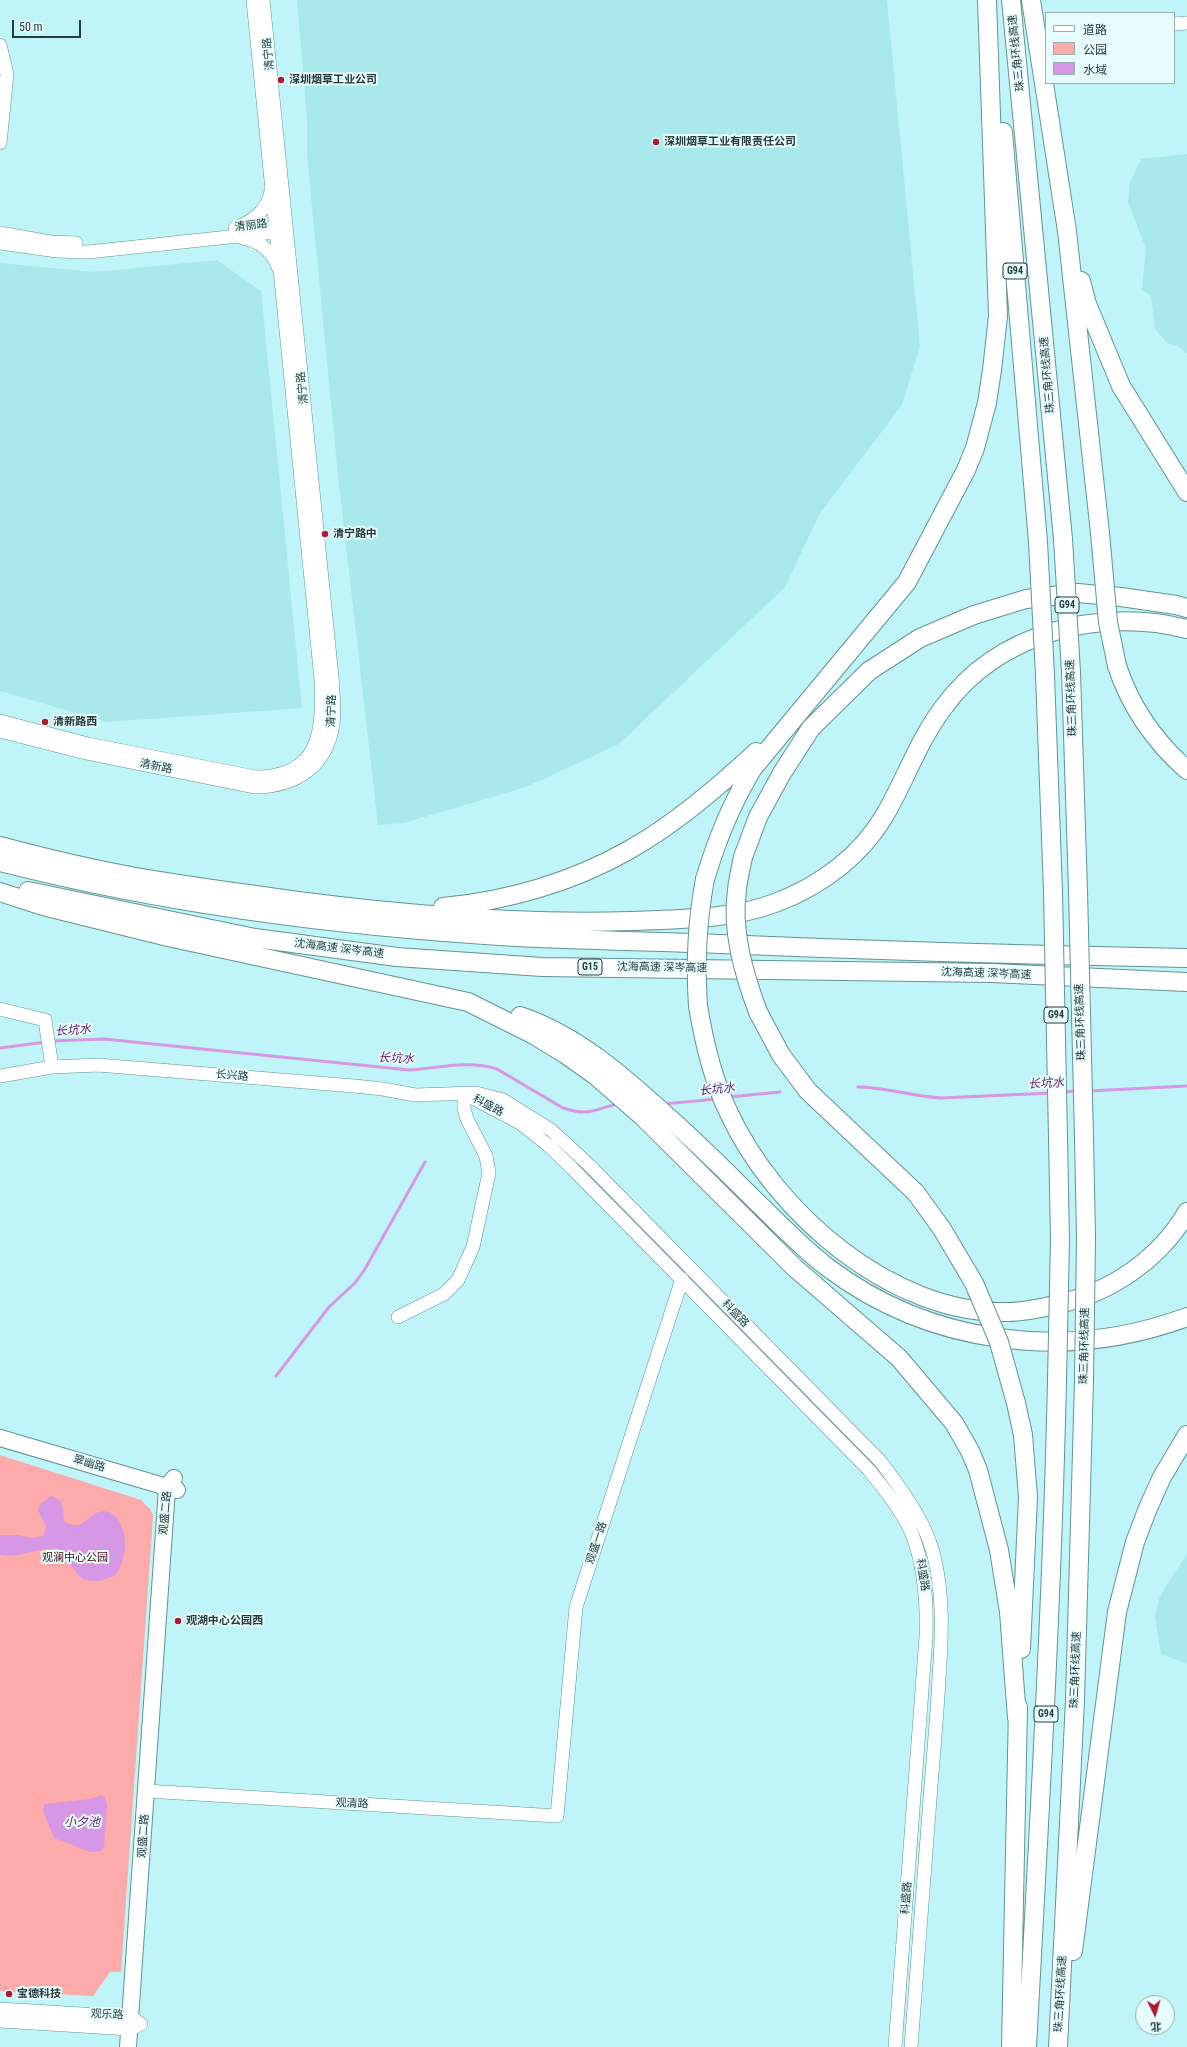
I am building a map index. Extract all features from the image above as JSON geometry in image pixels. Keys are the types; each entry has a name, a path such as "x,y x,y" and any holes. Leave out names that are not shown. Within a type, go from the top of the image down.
{"highway":[{"path":"987,0 998,316 992,370 980,428 966,470 907,582 752,768 734,800 719,835 705,879 696,942 698,1006 705,1043 715,1079 728,1111 746,1146 763,1171 790,1204 820,1234 854,1260 892,1282 926,1297 953,1305 982,1311 1008,1312 1040,1308 1073,1301 1129,1275 1171,1235 1187,1212"},
{"name":"珠三角环线高速","path":"990,0 1038,542 1045,674 1053,892 1060,1240 1053,1550 1027,2047"},
{"name":"珠三角环线高速","path":"1011,0 1063,538 1071,672 1084,1137 1086,1238 1084,1381 1075,1700 1059,2047"},
{"path":"1031,0 1067,231 1100,533 1108,622 1117,666 1124,686 1143,721 1165,749 1187,770"},
{"path":"1067,231 1087,304 1121,386 1187,492"},
{"path":"1011,2047 1017,1718 1028,1544 1028,1497 1025,1449 1016,1403 999,1342 974,1283 946,1235 916,1193 808,1091 781,1054 758,1012 747,983 740,953 736,922 736,891 743,857 758,817 782,773 812,728 869,671 920,638 982,612 1026,599 1078,593 1121,597 1187,608"},
{"path":"0,846 61,862 135,877 366,909 444,916 583,922 693,918 750,911 774,904 821,881 858,850 885,815 918,750 943,707 960,686 984,666 1010,650 1034,638 1060,629 1116,621 1139,621 1187,629"},
{"path":"366,909 414,909 463,905 499,899 530,891 578,874 628,850 675,819 733,773 794,717"},
{"name":"沈海高速 深岑高速","path":"0,862 124,890 230,907 411,929 516,937 991,955 1187,958"},
{"name":"沈海高速 深岑高速","path":"0,885 255,938 397,957 542,967 992,973 1187,982"},
{"path":"0,892 43,906 168,937 468,1002 526,1018 556,1032 591,1053 640,1092 665,1114 790,1234 826,1266 866,1293 920,1319 968,1333 1011,1341 1049,1343 1089,1341 1131,1334 1187,1317"},
{"path":"468,1002 534,1035 565,1054 617,1095 643,1117 795,1268 899,1358 924,1385 962,1435 970,1451 986,1494 999,1550 1009,1619 1017,1718"},
{"path":"1059,2047 1087,1856 1117,1612 1135,1542 1148,1508 1162,1477 1187,1435"}],"main road":[{"name":"翠幽路","path":"0,1427 173,1485"},
{"name":"翠幽路","path":"0,1438 173,1485"},
{"name":"观盛二路","path":"128,2047 134,2023 152,1792 173,1485"},
{"name":"观盛二路","path":"134,2023 139,2047"}],"street":[{"name":"清宁路","path":"253,0 272,185 279,228 280,273 323,704 318,738 307,765"},
{"name":"清宁路","path":"263,0 279,228 334,706 333,724 328,744 321,756 307,765"},
{"path":"1175,24 1187,23"},
{"path":"0,45 7,74 0,143"},
{"path":"272,185 270,197 260,213 252,221 235,233 260,244 276,260 280,273"},
{"name":"清丽路","path":"0,243 57,251 88,252 279,228"},
{"name":"清丽路","path":"0,233 50,242 85,243 235,233"},
{"name":"清新路","path":"0,721 88,744 255,777 269,777 307,765"},
{"name":"清新路","path":"0,731 86,754 254,787 281,785 292,781 307,765"},
{"path":"0,1009 45,1020 52,1067"},
{"name":"长兴路","path":"0,1076 52,1067 98,1065 368,1087 415,1095 464,1093"},
{"path":"398,1317 444,1294 458,1280 473,1247 489,1173 486,1156 467,1119 464,1109 464,1093"},
{"name":"科盛路","path":"464,1093 520,1123 548,1145 869,1470 898,1509 912,1533 925,1582 926,1637 895,2047"},
{"name":"科盛路","path":"464,1093 486,1095 503,1100 551,1130 566,1143 880,1461 910,1502 924,1527 933,1552 938,1580 941,1605 942,1643 911,2047"},
{"name":"观盛一路","path":"557,1816 576,1607 682,1279"},
{"name":"观清路","path":"152,1792 557,1816"},
{"name":"观乐路","path":"0,2009 134,2023"},
{"name":"观乐路","path":"0,2021 134,2023"}],"shaded area":[{"name":"深圳烟草工业有限责任公司","path":"297,0 887,0 920,346 902,405 820,513 785,587 619,744 526,787 404,823 378,825 338,476 307,155 307,119"},
{"path":"1187,154 1187,353 1178,346 1167,343 1155,329 1151,296 1142,290 1146,249 1128,202 1130,182 1141,159"},
{"path":"217,260 261,291 302,708 107,722 0,691 0,263 95,272"},
{"path":"1187,1554 1187,1664 1161,1654 1155,1617 1159,1599 1164,1589"}],"green space":[{"name":"观澜中心公园","path":"0,1455 141,1500 151,1510 153,1516 121,1972 110,1972 93,1996 0,1991"}],"water":[{"path":"51,1496 60,1500 63,1509 64,1521 67,1523 76,1525 81,1524 96,1513 104,1511 110,1512 119,1521 124,1535 125,1548 122,1563 114,1576 102,1580 86,1580 75,1571 59,1549 45,1549 7,1556 0,1555 0,1535 19,1535 32,1538 43,1536 46,1527 38,1510 41,1503"},
{"name":"小夕池","path":"101,1795 105,1797 107,1805 104,1847 101,1851 90,1852 54,1838 43,1811 44,1804 91,1799"}],"waterway":[{"name":"长坑水","path":"51,1041 104,1039 409,1070 453,1065 486,1066 497,1069 563,1108 572,1111 586,1112 618,1104"},
{"name":"长坑水","path":"0,1048 46,1042"},
{"name":"长坑水","path":"1089,1091 1187,1086"},
{"name":"长坑水","path":"858,1087 869,1087 941,1098 1051,1093"},
{"name":"长坑水","path":"1063,1092 1077,1091"},
{"name":"长坑水","path":"729,1097 780,1092"},
{"name":"长坑水","path":"664,1104 716,1099"},
{"path":"276,1376 329,1307 355,1283 365,1269 425,1162"}],"place":[{"name":"深圳烟草工业公司","path":"281,80"},
{"name":"深圳烟草工业有限责任公司","path":"656,142"},
{"name":"清宁路中","path":"325,534"},
{"name":"清新路西","path":"45,722"},
{"name":"观湖中心公园西","path":"178,1621"},
{"name":"宝德科技","path":"9,1994"}]}
